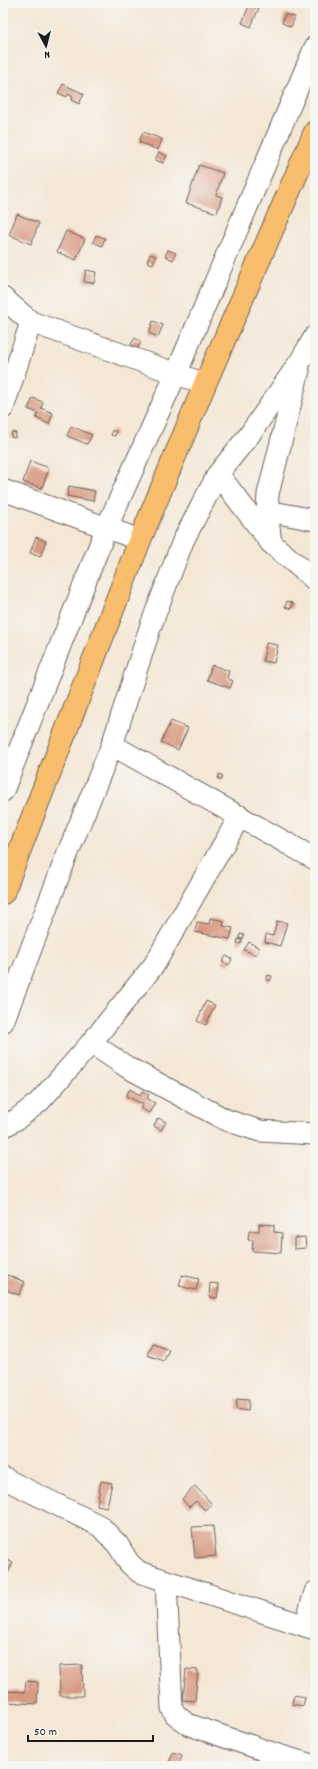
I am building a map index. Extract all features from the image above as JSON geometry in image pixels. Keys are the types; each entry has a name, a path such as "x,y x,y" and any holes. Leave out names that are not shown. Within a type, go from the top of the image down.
{"main road":[{"path":"3,893 140,540 205,384 313,143"}],"street":[{"path":"3,791 106,529 176,374 315,47"},
{"path":"3,298 31,322 205,384"},
{"path":"3,408 31,322"},
{"path":"3,1022 67,855 112,745 167,581 183,541 218,474 250,434 301,360 315,336"},
{"path":"271,543 266,511 268,494 301,360"},
{"path":"218,474 271,543 315,580"},
{"path":"3,490 106,529 140,540"},
{"path":"266,511 315,520"},
{"path":"112,745 315,859"},
{"path":"3,1127 17,1119 39,1102 92,1043 154,965 240,816"},
{"path":"92,1043 127,1067 226,1120 260,1131 315,1134"},
{"path":"3,1478 100,1526 118,1545 129,1563 139,1572 310,1628 315,1592"},
{"path":"166,1581 172,1708 175,1714 187,1724 273,1760 315,1766"}],"building":[{"path":"250,3 261,3 251,27 242,23"},
{"path":"285,14 295,17 291,27 282,23"},
{"path":"63,84 84,94 79,104 71,100 73,97 68,94 67,97 58,93"},
{"path":"143,132 162,139 158,150 139,142"},
{"path":"159,152 167,156 163,163 155,160"},
{"path":"199,165 223,173 216,195 222,197 217,213 186,203"},
{"path":"17,214 39,223 31,244 9,235"},
{"path":"66,231 85,239 76,260 57,252"},
{"path":"96,235 105,238 102,246 93,242"},
{"path":"168,250 176,253 173,260 165,256"},
{"path":"150,254 156,256 153,264 147,262"},
{"path":"86,270 96,272 94,283 84,282"},
{"path":"153,321 163,325 158,337 149,333"},
{"path":"135,338 141,342 137,349 131,344"},
{"path":"33,398 43,402 41,408 53,413 49,424 36,418 38,413 28,409"},
{"path":"71,426 92,435 87,444 67,436"},
{"path":"112,430 116,432 115,436 111,435"},
{"path":"12,432 16,433 15,438 11,437"},
{"path":"30,461 49,468 42,488 23,482"},
{"path":"69,486 95,491 93,501 67,496"},
{"path":"36,537 46,541 40,557 30,553"},
{"path":"287,601 293,603 291,609 285,607"},
{"path":"266,643 278,645 274,663 263,661"},
{"path":"212,665 229,671 227,678 233,681 230,688 207,680"},
{"path":"171,721 188,728 178,750 161,742"},
{"path":"219,774 223,776 222,780 218,779"},
{"path":"210,918 224,921 223,926 233,928 230,939 195,932 197,922 209,924"},
{"path":"277,921 287,923 280,946 265,942 266,934 273,936"},
{"path":"240,934 244,935 243,939 239,938"},
{"path":"238,939 242,940 241,944 237,943"},
{"path":"249,942 259,948 256,955 244,950"},
{"path":"226,956 232,959 229,965 222,962"},
{"path":"268,975 272,976 270,981 266,980"},
{"path":"206,1001 215,1005 206,1025 197,1021"},
{"path":"130,1089 140,1095 142,1091 149,1095 147,1098 155,1103 149,1113 140,1108 143,1104 126,1096"},
{"path":"158,1118 166,1122 161,1130 154,1126"},
{"path":"259,1224 274,1225 274,1232 282,1233 281,1253 252,1251 253,1240 248,1240 249,1231 259,1231"},
{"path":"305,1237 306,1248 294,1249 294,1238"},
{"path":"7,1275 25,1282 19,1295 3,1289"},
{"path":"182,1275 199,1279 196,1290 179,1286"},
{"path":"210,1283 219,1284 217,1298 209,1297"},
{"path":"152,1343 169,1349 164,1361 147,1355"},
{"path":"237,1399 249,1400 248,1411 236,1409"},
{"path":"101,1481 112,1483 107,1507 97,1505"},
{"path":"195,1486 212,1504 205,1510 196,1501 189,1507 182,1499"},
{"path":"213,1526 216,1556 195,1558 192,1527"},
{"path":"3,1558 13,1563 7,1575 3,1573"},
{"path":"82,1665 83,1696 60,1696 59,1666"},
{"path":"186,1669 198,1670 195,1701 183,1700"},
{"path":"26,1681 38,1682 37,1704 6,1702 6,1691 25,1692"},
{"path":"294,1695 305,1697 303,1706 292,1704"},
{"path":"173,1752 182,1755 179,1765 168,1766"}]}
